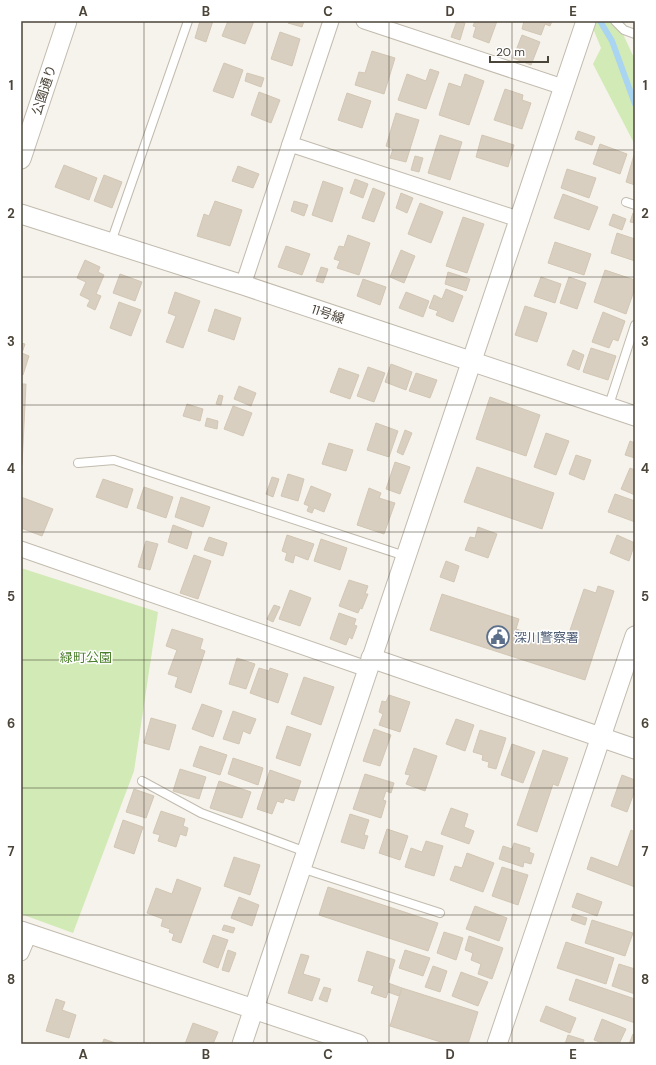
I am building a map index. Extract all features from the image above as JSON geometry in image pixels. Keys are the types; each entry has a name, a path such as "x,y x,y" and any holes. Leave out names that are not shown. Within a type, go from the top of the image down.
{"street":[{"name":"公園通り","path":"21,159 67,21"},
{"path":"243,285 331,21"},
{"path":"364,21 563,87"},
{"path":"242,1044 405,556 521,220 563,87 586,21"},
{"path":"290,144 521,220"},
{"name":"11号線","path":"21,214 243,285 471,363 635,416"},
{"path":"21,549 369,664 635,749"},
{"path":"497,1044 635,636"},
{"path":"21,953 25,933 358,1044"}],"lane":[{"path":"111,242 188,21"},
{"path":"614,21 624,30 635,34"},
{"path":"626,202 635,205"},
{"path":"608,408 635,325"},
{"path":"78,463 114,460 405,556"},
{"path":"142,781 201,813 304,860 440,913"}],"green space":[{"path":"590,21 617,21 635,60 635,145 593,64 601,48"},
{"name":"緑町公園","path":"21,568 158,612 134,771 73,933 21,914"}],"building":[{"path":"200,21 213,21 206,42 195,38"},
{"path":"228,21 254,21 245,44 222,36"},
{"path":"288,21 304,21 302,27 288,23"},
{"path":"457,21 465,23 460,40 451,37"},
{"path":"475,21 497,21 489,43 473,37 476,27 473,26"},
{"path":"524,21 552,21 550,26 545,24 541,35 522,29"},
{"path":"280,32 300,39 292,66 271,59"},
{"path":"522,35 540,42 531,65 513,58"},
{"path":"372,51 395,58 384,94 355,85 359,72 365,73"},
{"path":"224,63 243,70 233,98 213,91"},
{"path":"430,69 439,72 426,109 398,100 407,74 426,81"},
{"path":"247,73 264,78 261,87 245,81"},
{"path":"465,74 484,81 469,125 439,115 449,83 461,87"},
{"path":"505,89 523,95 522,100 531,103 522,129 494,120"},
{"path":"259,92 280,100 271,123 251,115"},
{"path":"347,93 371,101 362,128 338,120"},
{"path":"396,113 419,120 406,162 390,158 393,149 386,146"},
{"path":"578,131 595,137 592,145 575,139"},
{"path":"440,135 462,142 450,180 428,173"},
{"path":"482,135 514,145 508,167 476,157"},
{"path":"600,144 627,154 620,174 593,164"},
{"path":"635,155 635,185 626,182"},
{"path":"415,156 423,158 419,172 411,170"},
{"path":"64,165 97,178 89,200 55,187"},
{"path":"238,166 259,174 253,188 232,181"},
{"path":"567,169 596,178 589,198 561,188"},
{"path":"104,175 122,182 112,208 94,201"},
{"path":"355,179 368,184 363,198 350,193"},
{"path":"323,181 343,188 332,222 312,215"},
{"path":"373,188 385,193 374,222 362,218"},
{"path":"401,193 413,198 407,213 396,208"},
{"path":"563,194 598,207 589,230 554,218"},
{"path":"215,201 242,210 230,246 197,236 204,214 209,216"},
{"path":"294,201 308,205 304,216 291,211"},
{"path":"420,203 443,212 431,243 408,234"},
{"path":"633,213 635,213 635,223 630,222"},
{"path":"613,214 626,219 622,230 609,225"},
{"path":"463,217 484,224 467,273 446,266"},
{"path":"617,233 635,239 635,261 611,253"},
{"path":"348,235 370,243 359,275 337,268 340,261 334,259 339,246 344,247"},
{"path":"555,242 591,254 584,275 548,263"},
{"path":"286,246 310,254 302,275 278,267"},
{"path":"401,250 415,256 404,283 390,277"},
{"path":"85,260 100,267 98,272 104,275 96,294 101,296 95,310 87,306 90,300 80,295 86,282 77,278"},
{"path":"321,267 328,269 323,283 316,281"},
{"path":"605,270 635,280 635,288 626,314 594,302"},
{"path":"448,272 470,279 466,291 445,284"},
{"path":"120,274 142,282 135,301 113,293"},
{"path":"541,277 561,284 555,303 534,296"},
{"path":"569,277 586,283 577,309 560,303"},
{"path":"363,279 386,287 380,305 357,296"},
{"path":"446,289 463,296 453,322 436,315 438,311 429,308 434,295 442,299"},
{"path":"175,292 200,301 183,348 166,342 176,316 168,313"},
{"path":"406,292 429,301 423,317 399,308"},
{"path":"119,302 141,310 131,336 110,328"},
{"path":"525,306 547,313 537,342 515,335"},
{"path":"215,309 241,318 234,340 208,331"},
{"path":"603,312 625,321 618,341 613,339 609,348 592,342"},
{"path":"21,343 25,344 22,353 29,356 23,375 21,374"},
{"path":"591,348 616,356 608,380 583,372"},
{"path":"573,350 584,355 579,370 567,365"},
{"path":"391,364 412,372 406,390 385,382"},
{"path":"368,367 385,373 374,402 357,396"},
{"path":"339,368 359,375 350,399 330,392"},
{"path":"416,373 437,380 430,398 409,391"},
{"path":"21,384 26,384 22,465 21,465"},
{"path":"239,386 256,393 251,406 234,399"},
{"path":"219,395 223,396 221,405 216,404"},
{"path":"490,397 540,415 526,456 476,439"},
{"path":"187,404 203,409 200,421 183,416"},
{"path":"233,406 252,413 243,436 224,429"},
{"path":"207,418 218,421 217,429 205,426"},
{"path":"376,423 398,431 389,457 367,450"},
{"path":"405,430 412,433 403,455 397,452"},
{"path":"546,433 569,441 556,475 534,467"},
{"path":"630,441 635,443 635,458 625,455"},
{"path":"329,443 353,450 346,471 322,464"},
{"path":"576,455 591,460 584,480 569,474"},
{"path":"395,462 410,467 400,494 386,489"},
{"path":"477,467 554,493 542,529 464,502"},
{"path":"630,468 635,470 635,495 621,489"},
{"path":"288,474 304,479 298,501 281,496"},
{"path":"272,477 279,479 273,497 266,494"},
{"path":"103,479 133,489 127,508 96,497"},
{"path":"311,486 331,494 324,512 314,508 312,513 307,511 309,506 304,504"},
{"path":"144,487 173,497 166,518 137,508"},
{"path":"369,488 381,493 379,498 395,503 384,534 357,525"},
{"path":"615,494 635,501 635,522 608,512"},
{"path":"21,497 53,509 42,536 21,528"},
{"path":"181,497 210,507 203,527 175,517"},
{"path":"173,525 192,532 187,549 168,542"},
{"path":"478,527 497,534 488,558 465,550 470,537 475,538"},
{"path":"287,535 314,544 308,560 295,555 293,563 285,560 287,553 282,551"},
{"path":"617,535 635,543 629,561 610,553"},
{"path":"209,537 227,543 223,556 204,550"},
{"path":"321,539 347,548 340,570 314,561"},
{"path":"146,541 158,544 150,570 138,567"},
{"path":"194,555 211,561 198,599 180,593"},
{"path":"446,561 459,566 454,582 440,577"},
{"path":"349,580 368,586 365,594 368,594 362,609 360,608 358,613 339,606"},
{"name":"深川警察署","path":"598,586 614,591 585,680 430,630 442,594 519,619 516,629 565,645 584,589 596,593"},
{"path":"290,590 311,598 300,626 279,619"},
{"path":"274,605 280,607 273,622 267,619"},
{"path":"339,613 356,619 354,625 357,626 352,639 349,637 346,645 330,639"},
{"path":"172,629 203,639 200,649 205,651 191,693 175,687 178,677 168,674 177,650 166,646"},
{"path":"237,658 255,664 246,689 229,684"},
{"path":"259,668 269,671 270,668 288,674 278,703 250,693"},
{"path":"304,677 334,687 321,725 291,714"},
{"path":"389,695 410,702 400,732 379,725 383,714 379,712 382,701 386,702"},
{"path":"202,704 222,711 213,737 192,729"},
{"path":"233,711 256,719 250,734 243,731 239,744 223,739"},
{"path":"151,718 176,725 169,750 144,743"},
{"path":"456,719 474,725 465,751 446,744"},
{"path":"287,726 311,734 300,766 276,758"},
{"path":"374,729 391,735 380,766 363,761"},
{"path":"480,730 506,738 496,769 488,767 489,762 482,760 483,755 473,752"},
{"path":"512,744 535,752 523,783 501,775"},
{"path":"200,746 227,755 220,775 193,766"},
{"path":"414,748 437,756 425,791 406,784 410,775 405,774"},
{"path":"543,750 568,758 558,786 553,784 537,832 517,825"},
{"path":"233,758 263,768 258,785 228,774"},
{"path":"180,769 206,777 199,799 173,791"},
{"path":"270,770 301,781 294,801 285,798 283,803 277,801 272,814 257,809"},
{"path":"365,774 394,783 391,793 386,791 383,800 386,801 381,818 353,809"},
{"path":"622,775 635,780 635,790 627,812 611,806"},
{"path":"219,781 251,792 242,818 210,808"},
{"path":"134,789 154,796 146,818 126,812"},
{"path":"451,808 468,814 464,827 474,831 469,844 441,834"},
{"path":"161,811 185,819 183,826 188,828 186,836 180,834 176,847 158,841 160,835 153,833"},
{"path":"350,814 369,820 364,835 368,836 364,849 341,842"},
{"path":"123,820 143,827 134,854 114,847"},
{"path":"387,829 408,836 400,860 379,853"},
{"path":"631,830 635,832 635,887 587,869 591,857 618,867"},
{"path":"426,841 443,846 434,876 405,867 411,848 422,852"},
{"path":"514,843 530,848 529,852 534,854 531,864 524,862 523,867 499,859 503,846 512,849"},
{"path":"467,853 494,863 483,892 450,880 455,866 462,868"},
{"path":"234,857 260,865 250,895 224,886"},
{"path":"502,867 528,875 518,905 492,896"},
{"path":"177,879 201,888 181,943 172,940 174,934 169,932 170,929 161,926 163,919 147,913 156,888 172,894"},
{"path":"328,887 438,923 428,951 319,915"},
{"path":"577,893 602,902 597,916 572,907"},
{"path":"239,897 259,905 252,926 231,918"},
{"path":"475,906 507,918 499,941 466,929"},
{"path":"573,914 587,918 585,925 571,920"},
{"path":"592,920 633,933 625,956 585,943"},
{"path":"224,925 235,928 233,933 222,930"},
{"path":"444,932 463,938 456,960 437,953"},
{"path":"213,935 228,940 218,968 203,962"},
{"path":"469,936 503,948 492,979 478,974 481,964 471,960 473,953 465,950"},
{"path":"566,942 614,958 606,984 557,968"},
{"path":"228,950 236,953 229,972 222,970"},
{"path":"405,950 430,958 423,976 399,968"},
{"path":"367,951 395,960 388,983 402,988 399,996 388,992 386,998 371,993 374,986 358,981"},
{"path":"301,954 309,956 303,974 320,979 312,1001 288,993"},
{"path":"619,964 635,969 635,994 612,986"},
{"path":"433,966 447,971 440,992 425,987"},
{"path":"461,972 488,982 478,1006 452,996"},
{"path":"576,979 635,999 635,1023 569,1000"},
{"path":"324,987 331,989 327,1002 319,999"},
{"path":"402,988 478,1012 468,1044 447,1044 390,1026"},
{"path":"56,999 65,1002 62,1010 76,1015 69,1038 46,1031"},
{"path":"546,1006 576,1018 570,1033 540,1021"},
{"path":"602,1019 626,1029 619,1044 605,1044 594,1040"},
{"path":"193,1023 218,1032 213,1044 185,1044"},
{"path":"633,1034 635,1035 635,1044 629,1044"},
{"path":"568,1035 584,1040 583,1044 565,1044"},
{"path":"104,1039 118,1044 102,1044"}],"waterway":[{"path":"600,21 612,41 635,104"}],"place":[{"name":"深川警察署","path":"498,637"}]}
